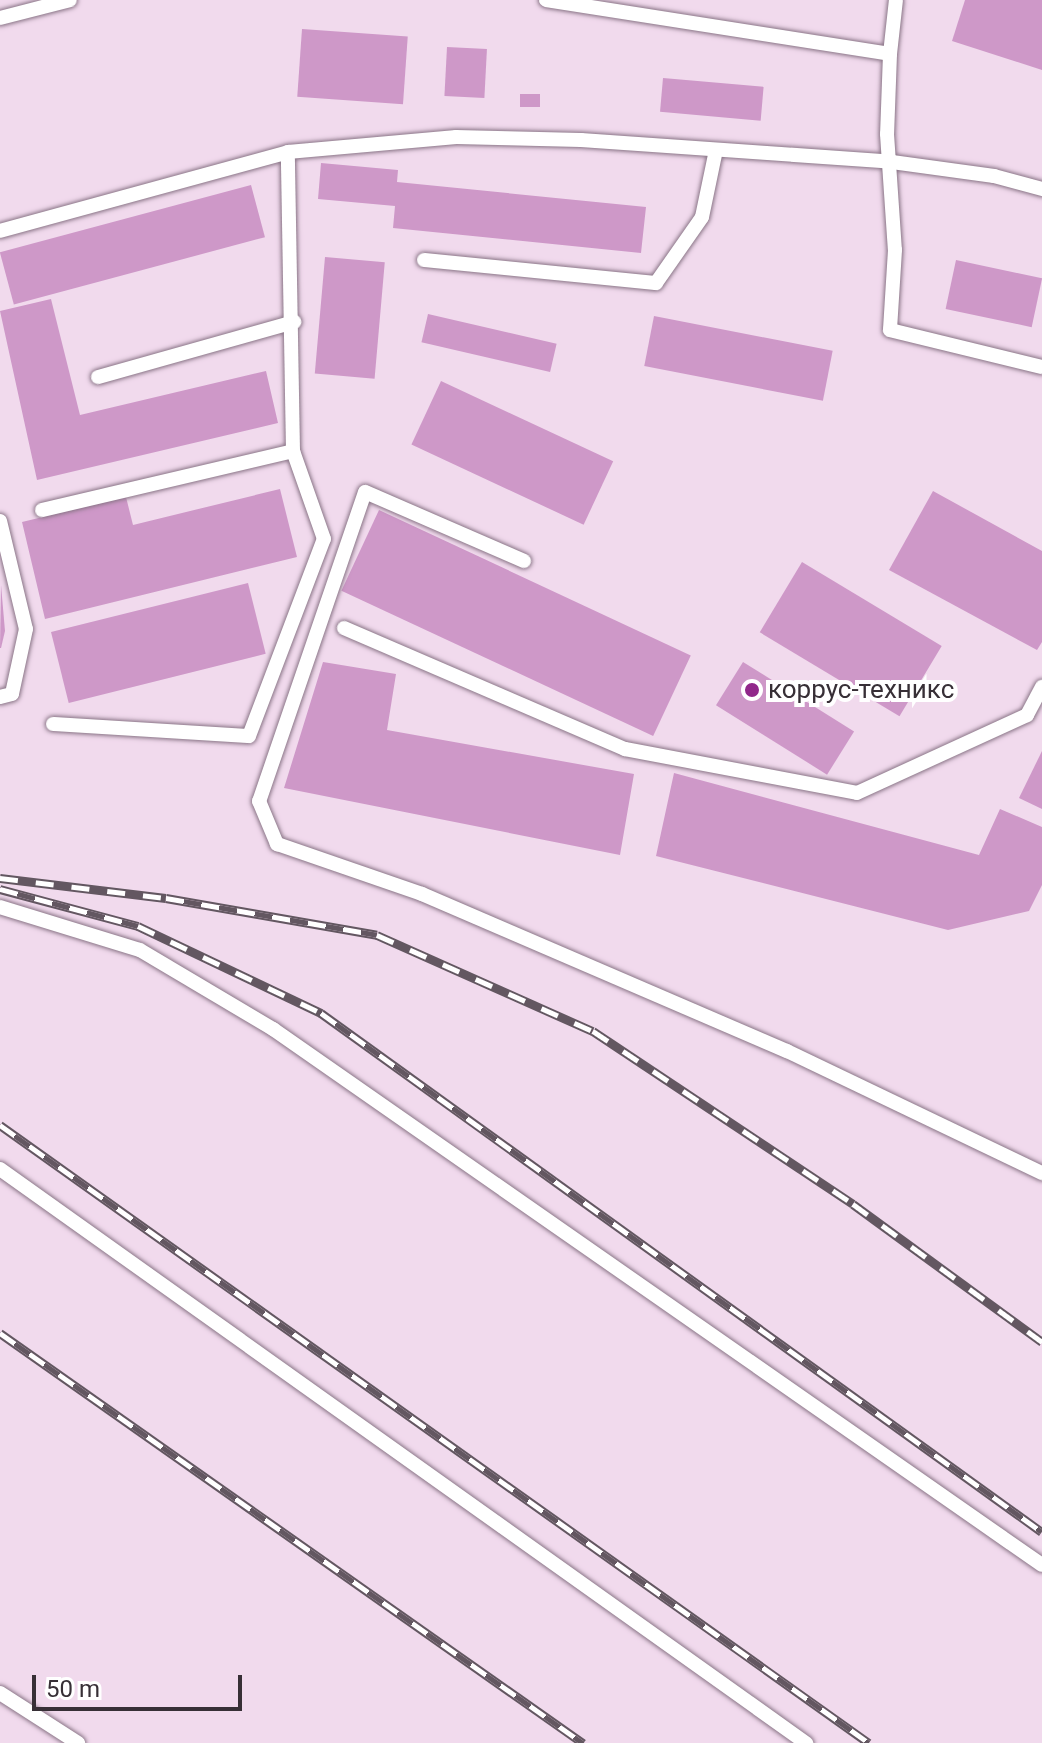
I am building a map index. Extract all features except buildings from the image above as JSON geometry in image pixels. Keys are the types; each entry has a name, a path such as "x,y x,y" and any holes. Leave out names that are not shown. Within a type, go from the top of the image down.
{"lane":[{"path":"0,18 70,0"},
{"path":"546,0 890,54"},
{"path":"896,0 887,134 892,162 895,250 890,330 1042,367"},
{"path":"0,231 288,152 456,137 892,162 994,176 1042,189"},
{"path":"424,260 656,283 702,217 716,150"},
{"path":"53,724 249,736 324,539 293,451 294,322 288,152"},
{"path":"98,377 294,322"},
{"path":"42,510 293,451"},
{"path":"524,561 365,492 259,801 277,844 436,900 787,1051 1042,1173"},
{"path":"0,521 26,629 12,694 0,697"},
{"path":"344,628 625,749 857,793 1027,715 1042,687"},
{"path":"0,907 140,950 273,1029 1042,1565"},
{"path":"0,1169 806,1743"},
{"path":"0,1693 78,1743"}],"railway":[{"path":"0,878 166,898 377,935 593,1031 853,1204 1042,1342"},
{"path":"0,889 138,926 321,1013 1042,1532"},
{"path":"0,1125 869,1743"},
{"path":"0,1333 583,1743"}],"place":[{"name":"коррус-техникс","path":"752,690"}]}
